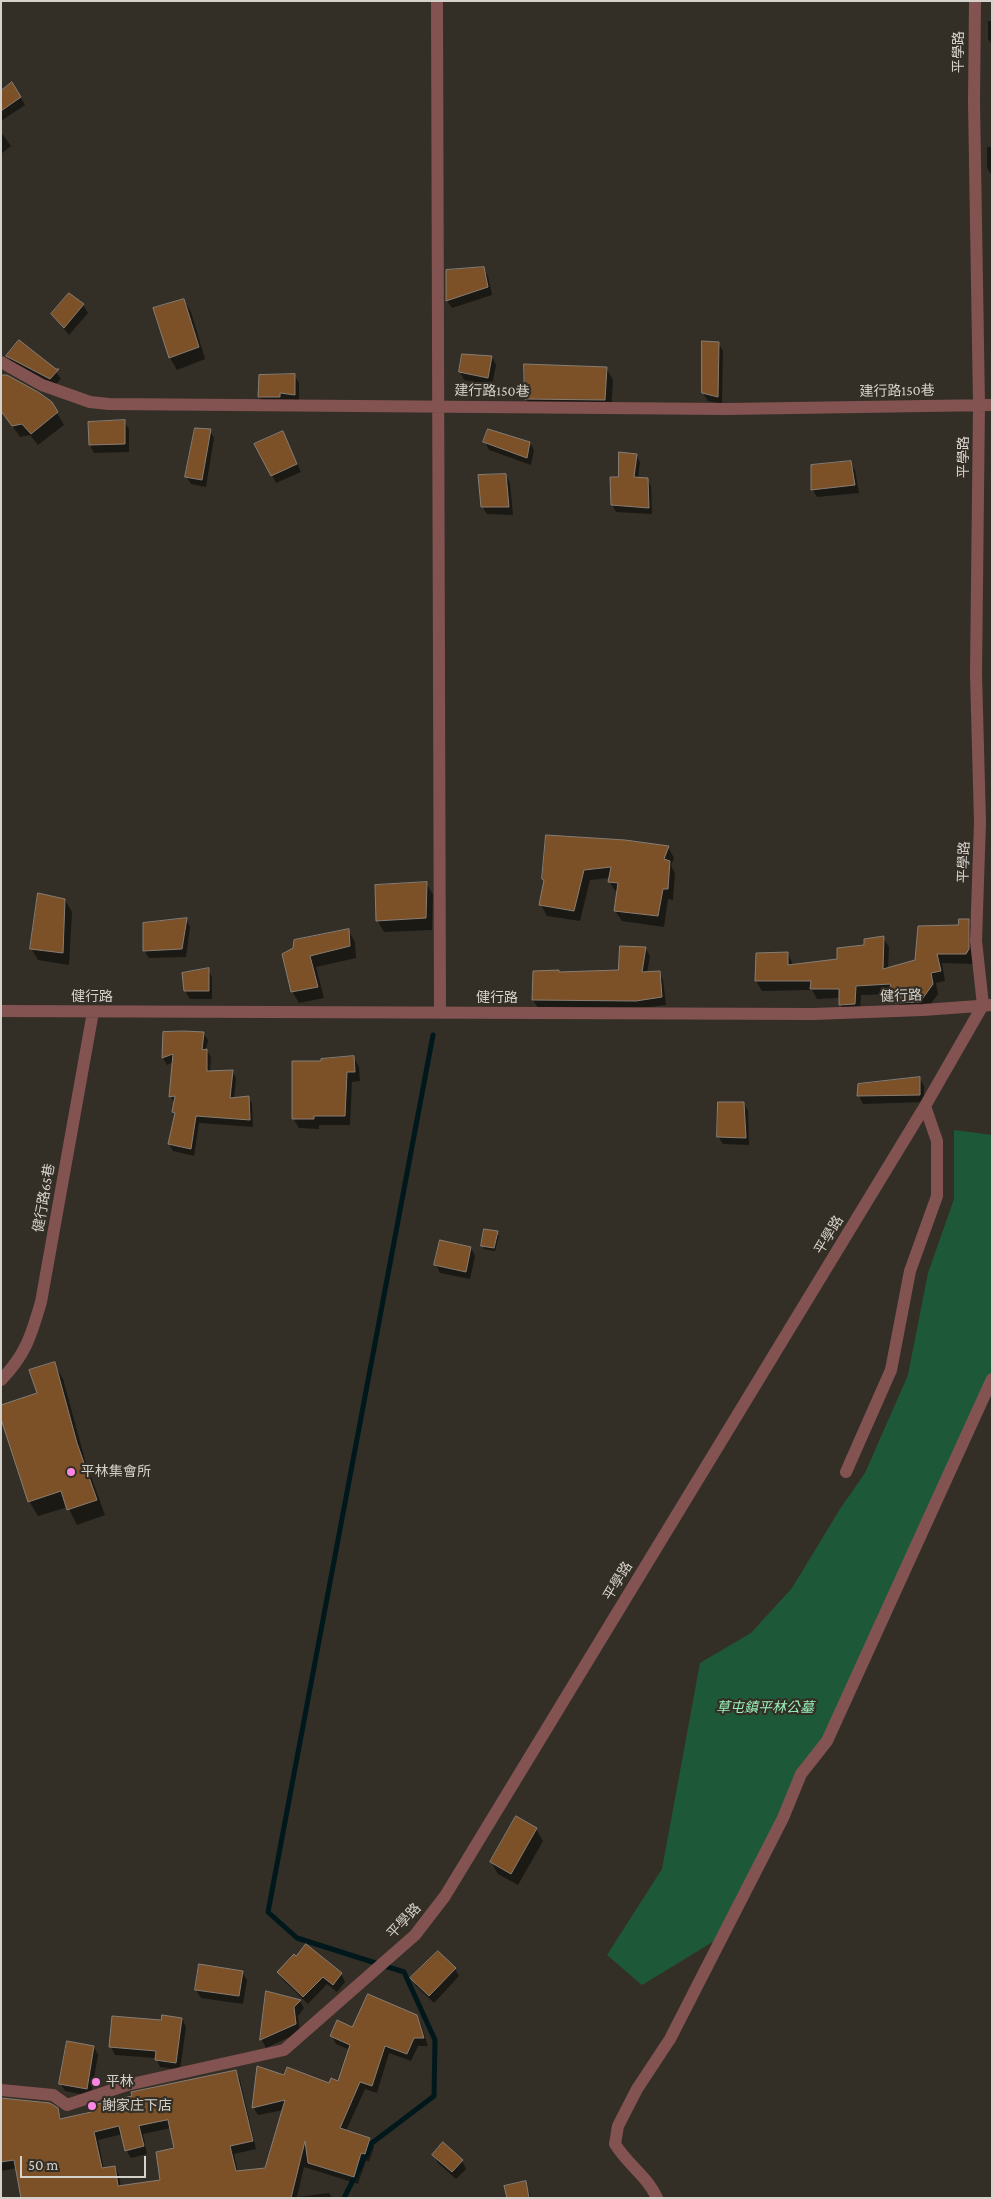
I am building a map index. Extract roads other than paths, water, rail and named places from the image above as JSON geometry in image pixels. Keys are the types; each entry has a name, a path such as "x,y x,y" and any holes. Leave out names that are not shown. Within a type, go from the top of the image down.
{"street":[{"path":"438,1 440,1013"},
{"name":"平學路","path":"1,2090 53,2095 67,2105 127,2085 284,2050 415,1935 445,1896 987,1005 976,941 980,822 976,674 986,404 974,102 975,1"},
{"name":"建行路150巷","path":"1,362 42,385 90,402 109,404 438,405 727,409 986,404"},
{"name":"健行路","path":"1,1011 813,1014 923,1010 987,1005"},
{"name":"健行路65巷","path":"1,1380 17,1363 30,1340 41,1302 93,1012"},
{"path":"846,1472 891,1370 910,1271 937,1196 937,1141 925,1106"},
{"path":"658,2198 652,2187 623,2156 615,2144 618,2126 637,2089 670,2039 783,1818 801,1774 827,1741 992,1379"}],"waterway":[{"path":"344,2198 372,2143 434,2096 435,2040 404,1972 297,1938 268,1912 433,1035"}],"place":[{"name":"平林集會所","path":"71,1472"},
{"name":"平林","path":"96,2082"},
{"name":"謝家庄下店","path":"92,2106"}],"park label":[{"name":"草屯鎮平林公墓","path":"765,1708"}]}
